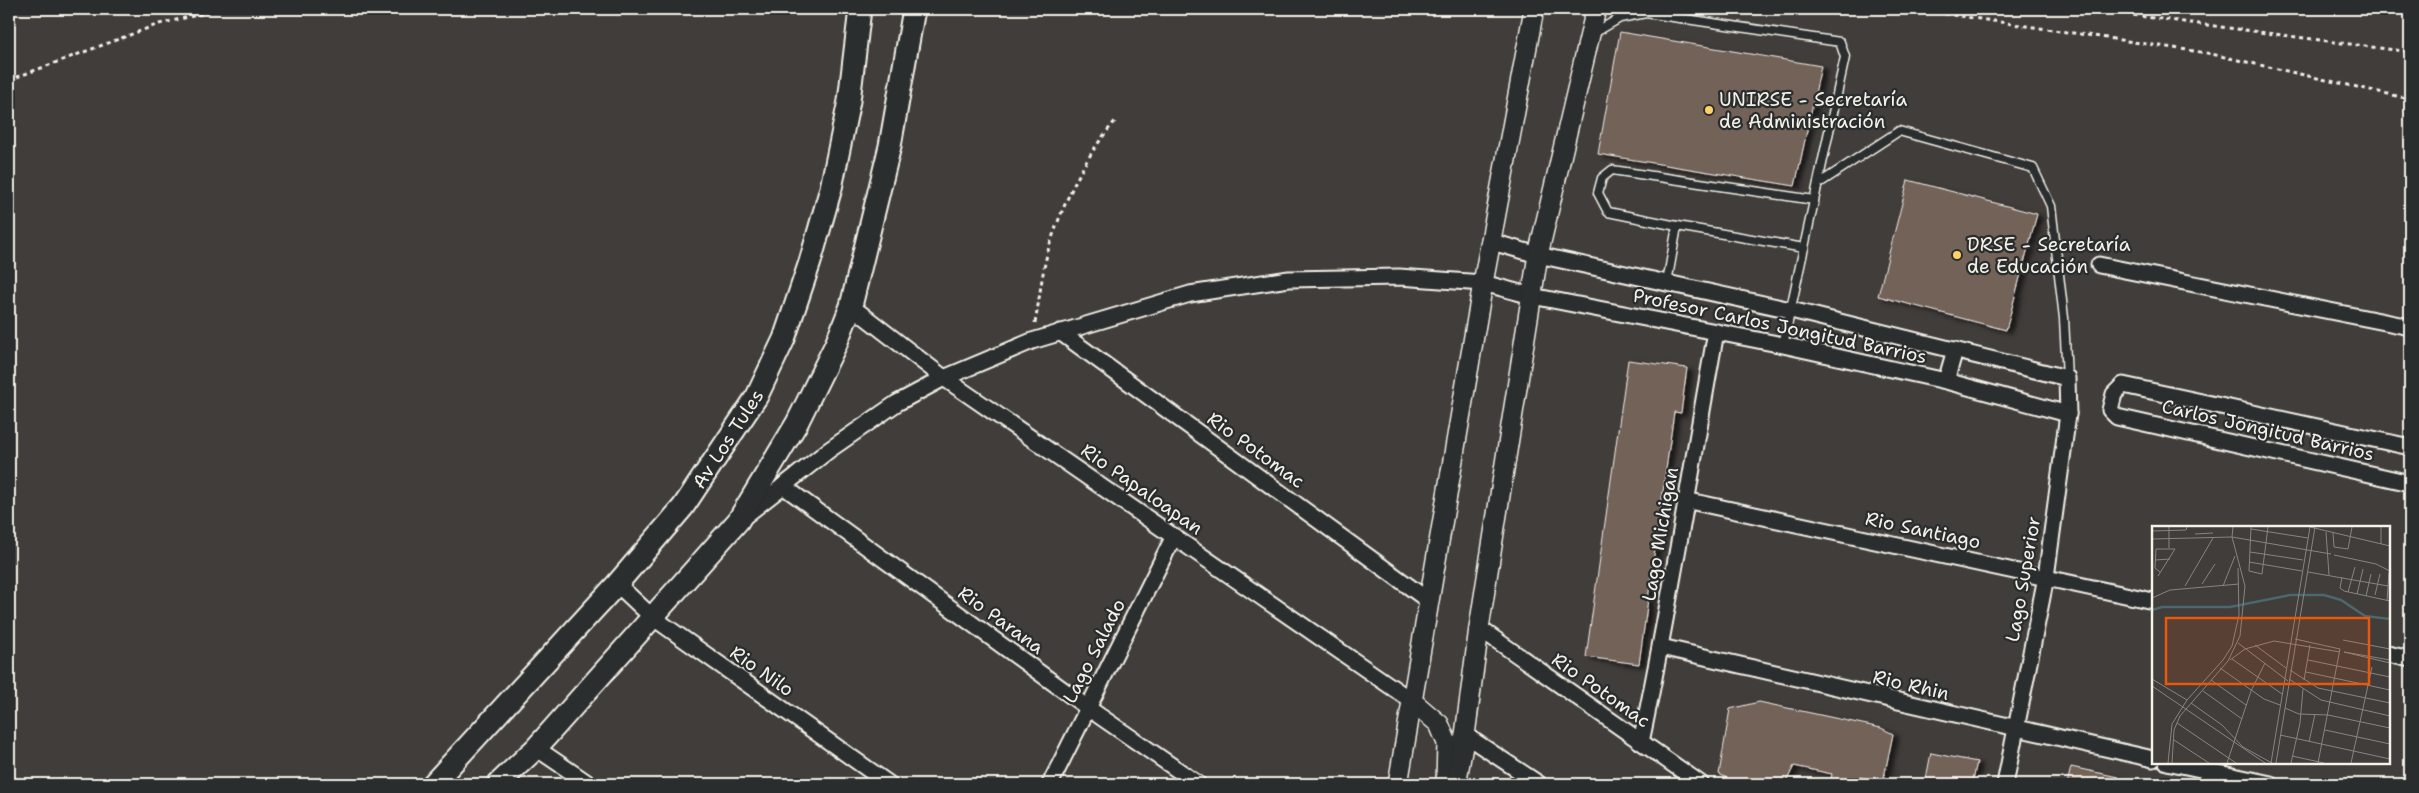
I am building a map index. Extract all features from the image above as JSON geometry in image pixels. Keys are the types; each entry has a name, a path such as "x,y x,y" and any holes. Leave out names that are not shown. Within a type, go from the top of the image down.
{"main road":[{"name":"Av Los Tules","path":"433,784 617,584 683,507 725,447 757,396 784,339 810,262 831,188 849,101 860,9"},
{"path":"498,784 536,748 651,616 738,521 797,423 836,344 852,306 874,221 890,146 914,9"}],"street":[{"path":"1398,784 1483,283 1534,9"},
{"path":"1456,784 1465,735 1478,628 1538,255 1596,9"},
{"name":"Profesor Carlos Jongitud Barrios","path":"1492,242 1538,255 1791,310 2067,378"},
{"path":"2099,265 2410,327"},
{"name":"Profesor Carlos Jongitud Barrios","path":"738,521 897,403 944,378 1032,341 1190,294 1289,280 1399,277 1483,283 1532,296 1782,345 1946,381 2068,414"},
{"name":"Rio Papaloapan","path":"852,306 944,378 1412,702"},
{"name":"Rio Potomac","path":"1060,332 1429,602"},
{"name":"Lago Michigan","path":"1641,742 1661,647 1685,500 1716,332"},
{"path":"1946,381 1955,350"},
{"name":"Lago Superior","path":"2005,784 2046,577 2068,414 2067,378"},
{"name":"Carlos Jongitud Barrios","path":"2410,447 2123,385 2114,394 2110,410 2117,417 2410,483"},
{"name":"Rio Parana","path":"783,486 1088,708 1198,784"},
{"name":"Rio Santiago","path":"1685,500 2152,601"},
{"name":"Lago Salado","path":"1054,783 1088,708 1174,536"},
{"name":"Rio Nilo","path":"617,584 651,616 889,784"},
{"name":"Rio Potomac","path":"1478,628 1701,784"},
{"name":"Rio Rhin","path":"1661,647 2152,759"},
{"path":"2389,654 2410,660"},
{"path":"1412,702 1439,724 1447,743 1446,784"},
{"path":"1465,735 1539,784"},
{"path":"536,748 589,784"},
{"path":"2172,763 2271,784"}],"lane":[{"path":"1591,34 1620,18 1646,13 1840,42 1845,57 1782,345"},
{"path":"1818,184 1899,131 2033,168 2051,206 2064,318 2067,378"},
{"path":"1804,248 1608,212 1598,193 1602,178 1612,170 1814,200"},
{"path":"1667,283 1678,226"}],"path":[{"path":"9,80 159,24 223,9"},
{"path":"1913,9 2207,53 2410,99"},
{"path":"2086,9 2410,52"},
{"path":"1032,341 1050,245 1070,192 1100,138 1117,119"}],"building":[{"name":"UNIRSE - Secretaría de Administración","path":"1620,32 1821,66 1795,186 1598,154"},
{"name":"DRSE - Secretaría de Educación","path":"1908,180 2037,214 2006,330 1878,296"},
{"path":"1628,360 1687,368 1681,413 1674,412 1639,664 1586,657"},
{"path":"1759,702 1881,728 1893,734 1883,782 1860,777 1858,784 1830,784 1832,774 1794,766 1785,784 1739,784 1719,774 1730,709"},
{"path":"1931,753 1977,762 1972,784 1925,784"},
{"path":"2071,767 2118,777 2118,784 2067,784"}],"place":[{"name":"UNIRSE - Secretaría de Administración","path":"1709,110"},
{"name":"DRSE - Secretaría de Educación","path":"1957,255"}]}
